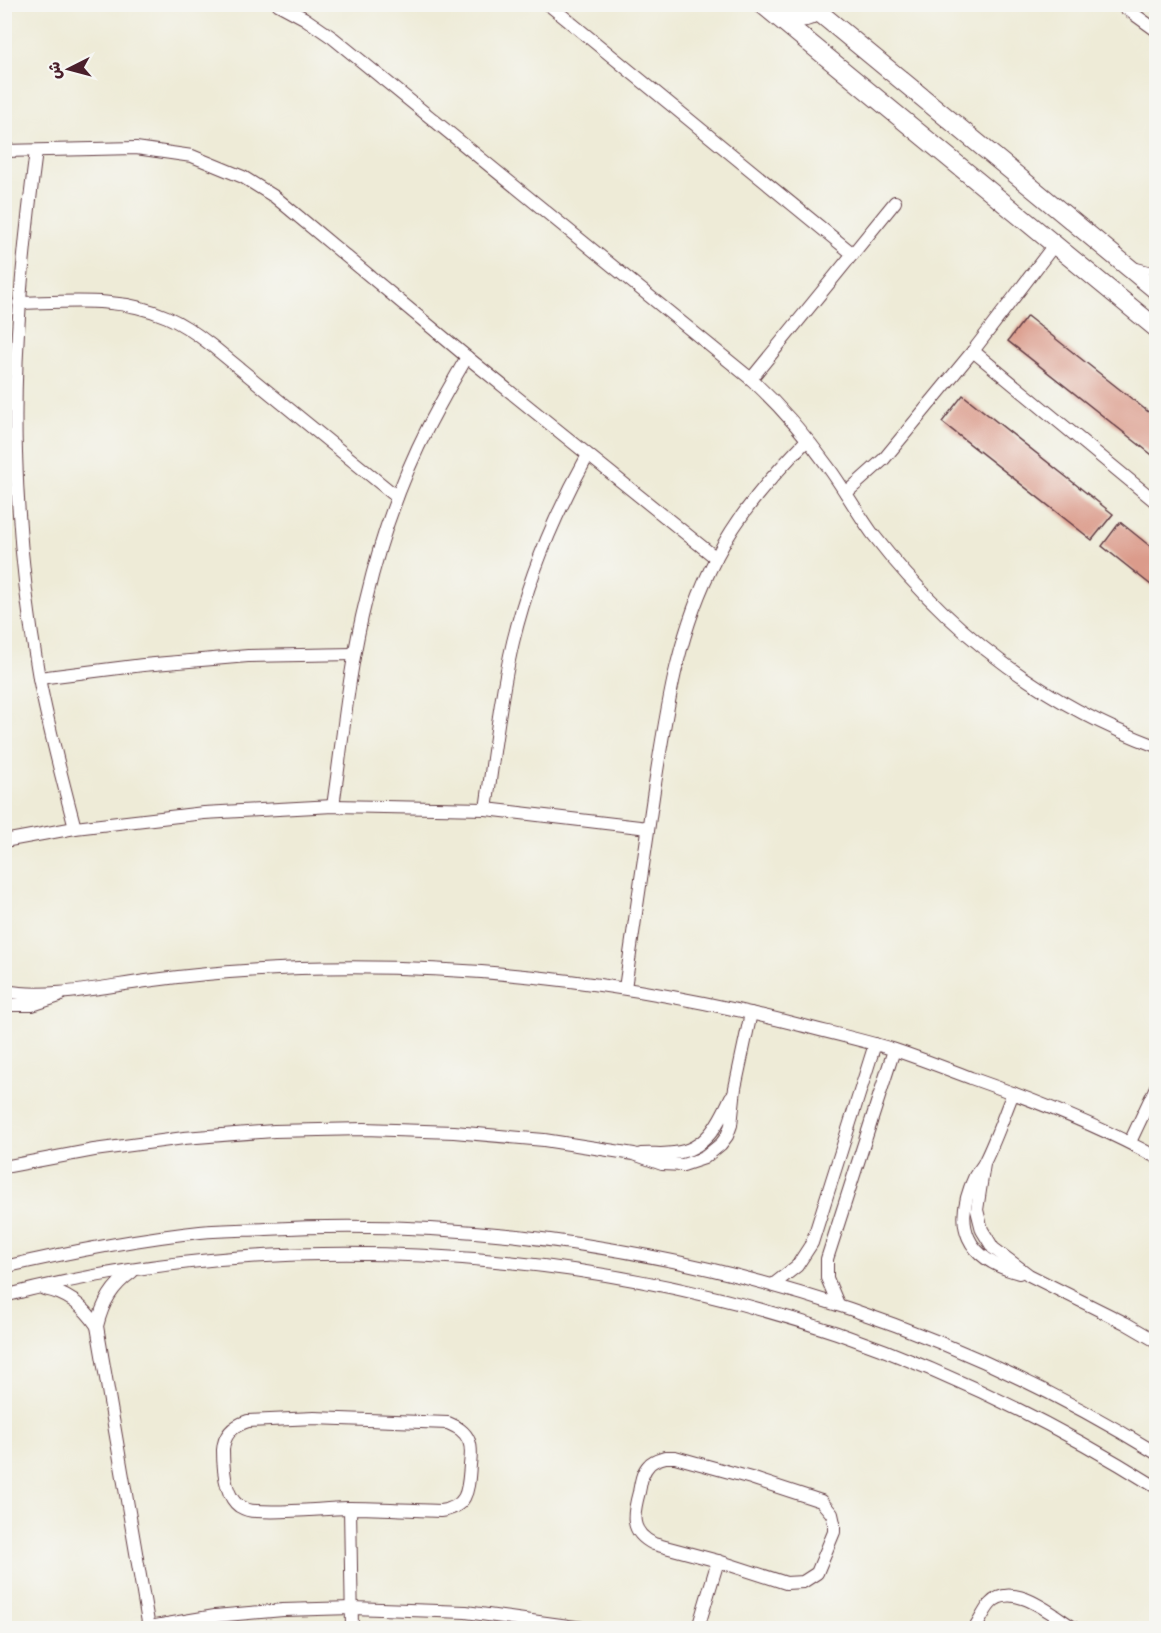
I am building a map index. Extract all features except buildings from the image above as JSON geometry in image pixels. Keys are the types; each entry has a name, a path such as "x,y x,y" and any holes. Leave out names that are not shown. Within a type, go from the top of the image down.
{"street":[{"path":"278,4 333,38 752,379 778,405 807,440 870,530 903,572 939,610 979,645 1016,673 1070,707 1103,724 1156,746"},
{"path":"548,4 853,254"},
{"path":"762,4 1156,328"},
{"path":"781,4 794,15 803,18 813,8 1156,290"},
{"path":"1120,4 1156,30"},
{"path":"4,151 136,148 192,156 243,177 275,197 467,357 716,558"},
{"path":"36,151 19,303 15,378 20,529 39,678 75,828"},
{"path":"752,379 895,202"},
{"path":"846,493 884,459 973,351 1054,245"},
{"path":"19,303 117,303 167,316 190,329 211,345 397,497"},
{"path":"973,351 1156,502"},
{"path":"333,806 354,654 365,601 380,548 397,497 429,426 467,357"},
{"path":"625,988 668,698 680,650 696,603 716,558 754,498 807,440"},
{"path":"486,810 505,681 524,604 551,528 588,455"},
{"path":"39,678 143,665 237,657 354,654"},
{"path":"4,841 75,828 204,813 333,806 486,810 567,817 648,828"},
{"path":"4,991 30,994 73,991 186,976 299,968 413,968 504,973 625,988 751,1012 894,1050 1013,1093 1130,1142 1156,1157"},
{"path":"4,1005 32,1005 73,991"},
{"path":"5,1167 94,1150 184,1138 274,1131 364,1129 454,1132 544,1140 634,1154 673,1165 684,1165 704,1158 721,1144 731,1125 735,1088 751,1012"},
{"path":"774,1284 796,1266 807,1251 875,1044"},
{"path":"838,1304 828,1278 827,1259 894,1050"},
{"path":"1130,1142 1156,1087"},
{"path":"1013,1093 984,1164 977,1210 986,1239 1000,1255 1029,1275 1156,1341"},
{"path":"834,1171 853,1177"},
{"path":"4,1267 133,1241 203,1232 324,1226 394,1226 465,1230 616,1250 699,1266 774,1284 895,1324 1034,1384 1110,1425 1156,1454"},
{"path":"4,1296 135,1269 230,1258 290,1255 397,1255 468,1259 527,1265 653,1285 776,1314 913,1362 988,1394 1061,1431 1156,1487"},
{"path":"135,1269 109,1293 101,1309 98,1326 149,1628 215,1616 283,1610 352,1608 466,1612 583,1629"},
{"path":"37,1288 66,1295 79,1303 98,1326"},
{"path":"381,1419 448,1423 463,1432 469,1439 471,1448 468,1487 459,1505 440,1510 350,1508 255,1511 239,1506 232,1500 227,1484 223,1451 224,1440 229,1431 238,1424 248,1421 381,1419"},
{"path":"665,1456 675,1457 751,1478 821,1501 832,1514 834,1532 816,1573 803,1582 786,1583 718,1561 654,1544 640,1534 636,1527 635,1509 643,1473 656,1460 665,1456"},
{"path":"350,1508 352,1629"},
{"path":"698,1629 718,1561"},
{"path":"975,1629 991,1603 998,1597 1008,1594 1026,1599 1074,1629"}],"lane":[{"path":"1122,262 1156,271"}]}
